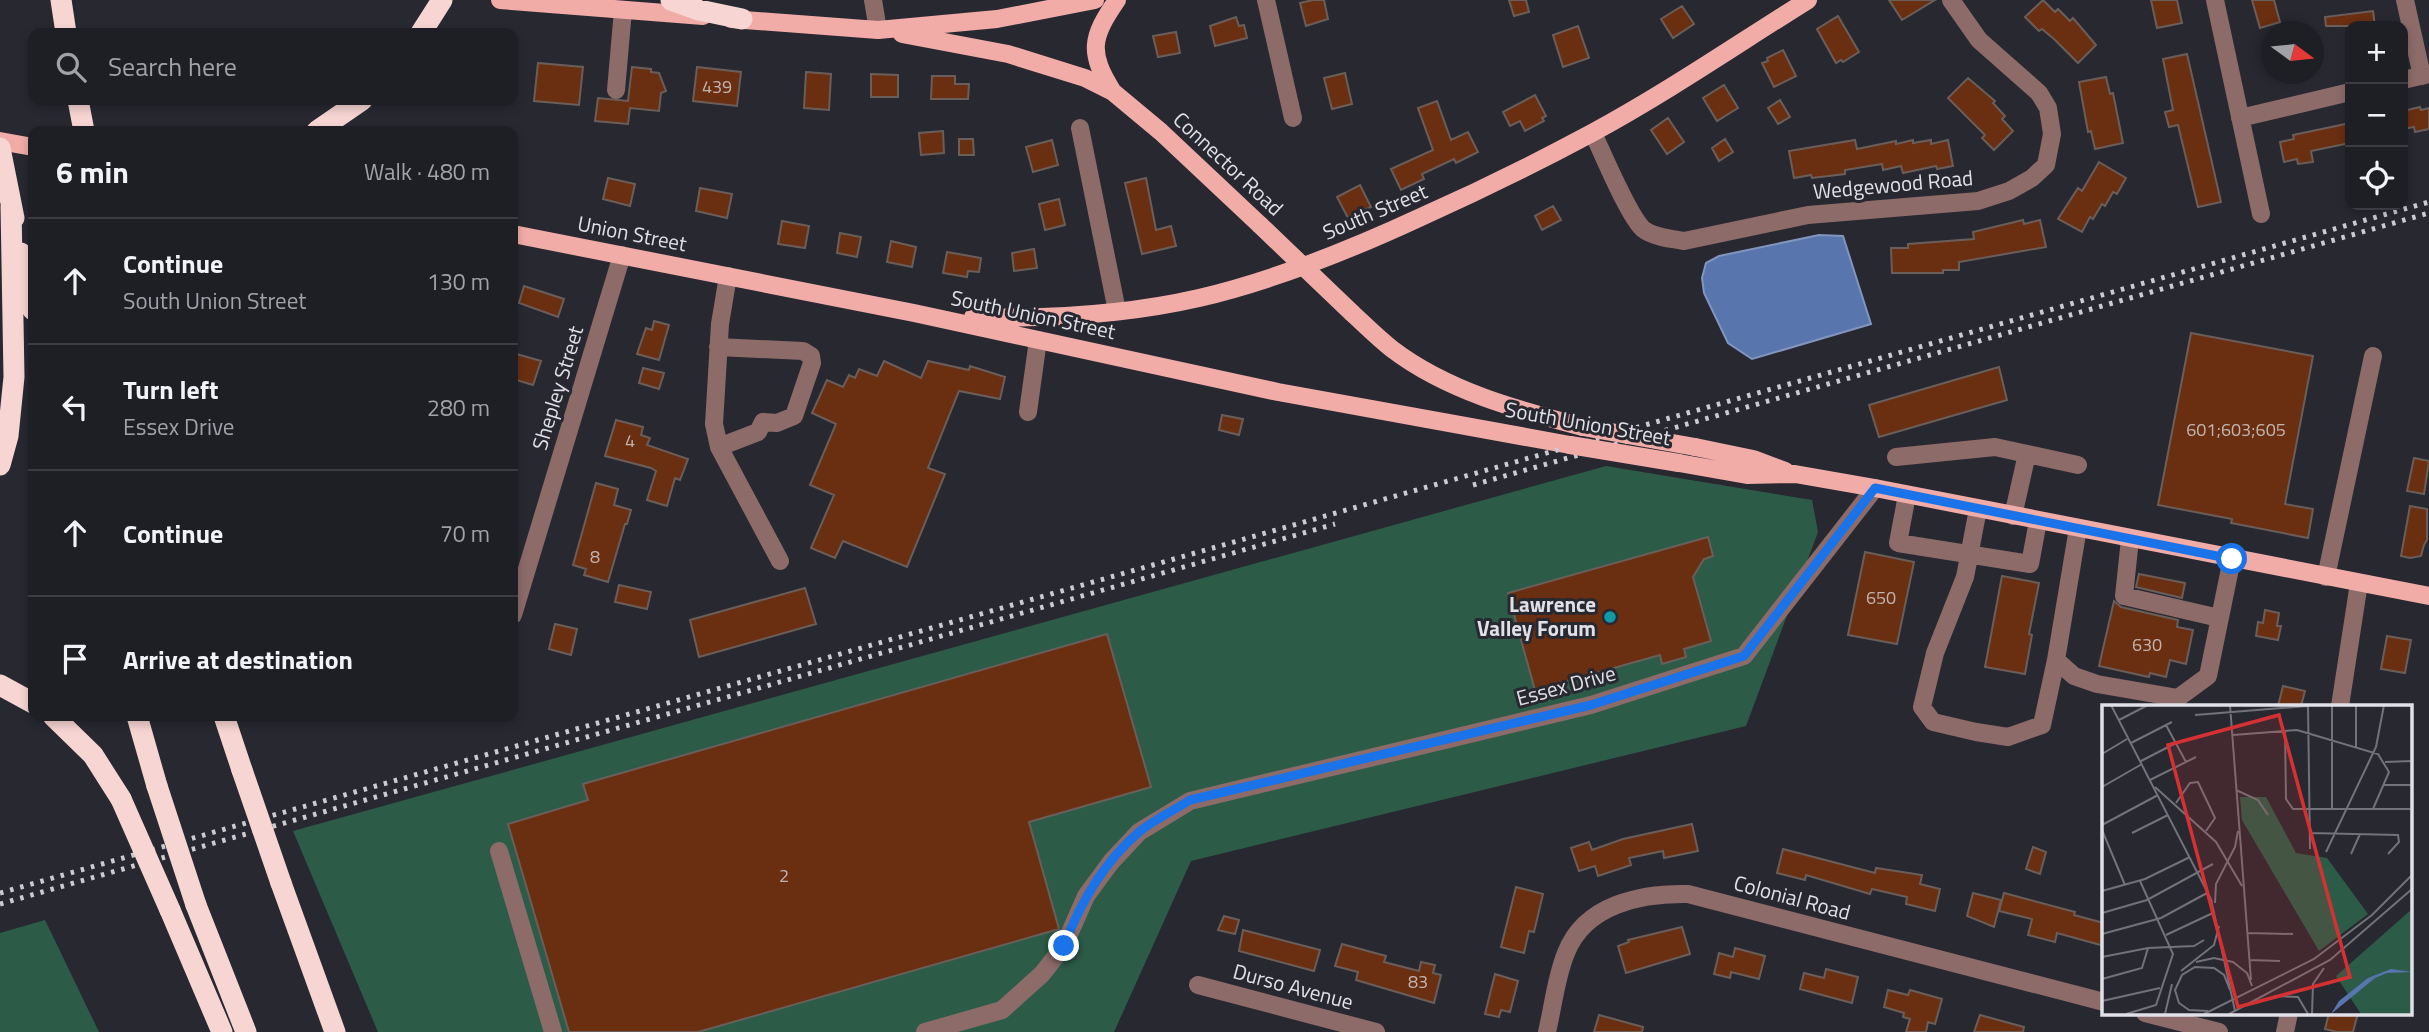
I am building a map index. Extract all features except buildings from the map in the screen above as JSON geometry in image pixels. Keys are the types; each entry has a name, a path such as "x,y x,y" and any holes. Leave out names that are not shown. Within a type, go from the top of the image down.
{"highway":[{"path":"424,28 442,0"},
{"path":"671,0 699,10 741,19"},
{"path":"61,3 65,28"},
{"path":"79,105 83,126"},
{"path":"324,126 355,105"},
{"path":"0,148 28,286"},
{"path":"0,465 10,426 14,377 11,206"},
{"path":"0,685 28,700"},
{"path":"58,721 93,755 121,800 222,1032"},
{"path":"138,721 196,905 246,1032"},
{"path":"226,721 335,1032"}],"main road":[{"path":"500,0 878,30 997,19 1061,4 1095,0"},
{"path":"1113,92 1100,71 1096,40 1099,26 1117,0"},
{"name":"South Street","path":"914,313 1017,318 1096,315 1198,298 1276,276 1363,244 1593,133 1808,0"},
{"name":"Connector Road","path":"878,30 1008,54 1086,78 1113,92 1161,132 1393,349 1438,377 1504,405 1583,427 1753,459 1794,474"},
{"path":"0,141 28,145"},
{"name":"Union Street","path":"518,235 735,277"},
{"name":"South Union Street","path":"735,277 1278,392 1747,475 1794,474 1875,488 2429,596"}],"street":[{"path":"873,0 878,30"},
{"path":"1266,0 1293,118"},
{"name":"Wedgewood Road","path":"1593,133 1629,208 1643,230 1684,241 1808,215 1978,201 2009,191 2032,178 2046,164 2052,134 2048,108 2039,93 1979,40 1951,0"},
{"path":"2215,0 2261,214"},
{"path":"2405,0 2425,75"},
{"path":"616,89 624,10"},
{"path":"2240,118 2345,93"},
{"path":"1080,128 1117,312"},
{"name":"Shepley Street","path":"518,598 622,255"},
{"path":"735,277 718,347 714,424 719,447 780,561"},
{"path":"1028,412 1038,340"},
{"path":"718,347 803,351 811,356 813,363 794,416 776,423 763,422 758,432 719,447"},
{"path":"2326,577 2373,356"},
{"path":"1896,457 1995,447 2078,465"},
{"path":"2012,516 2026,454"},
{"name":"Essex Drive","path":"925,1032 1002,1010 1042,974 1064,946 1086,896 1111,862 1139,832 1190,800 1591,705 1744,656 1875,488"},
{"path":"1907,495 1898,543 2030,564 2038,521"},
{"path":"1978,509 1965,577 1935,653 1922,708 1933,722 1976,732 2008,737 2042,725 2078,528"},
{"path":"2130,539 2124,596 2219,618"},
{"path":"2056,660 2074,676 2097,684 2178,698 2208,676 2232,559"},
{"path":"2340,705 2359,583"},
{"path":"499,850 553,1032"},
{"name":"Colonial Road","path":"1547,1032 1566,952 1581,930 1605,909 1633,898 1663,894 1688,894 2102,1001"},
{"name":"Durso Avenue","path":"1198,985 1335,1027 1376,1032"},
{"path":"2149,1014 2219,1032"},
{"path":"2285,1032 2289,1014"}],"green space":[{"path":"1606,466 1812,500 1818,532 1746,726 1191,861 1114,1032 378,1032 293,831"},
{"path":"45,920 99,1032 0,1032 0,933"}],"water":[{"path":"1819,235 1843,236 1871,324 1752,359 1728,343 1704,293 1702,278 1706,263 1719,256"}],"railway":[{"path":"0,893 2429,202"},
{"path":"1473,485 2429,213"},
{"path":"0,904 1335,524"}],"place":[{"name":"Lawrence Valley Forum","path":"1610,617"}],"route":[{"path":"1064,946 1086,896 1111,862 1139,832 1190,800 1591,705 1744,656 1875,488 2232,559"}]}
